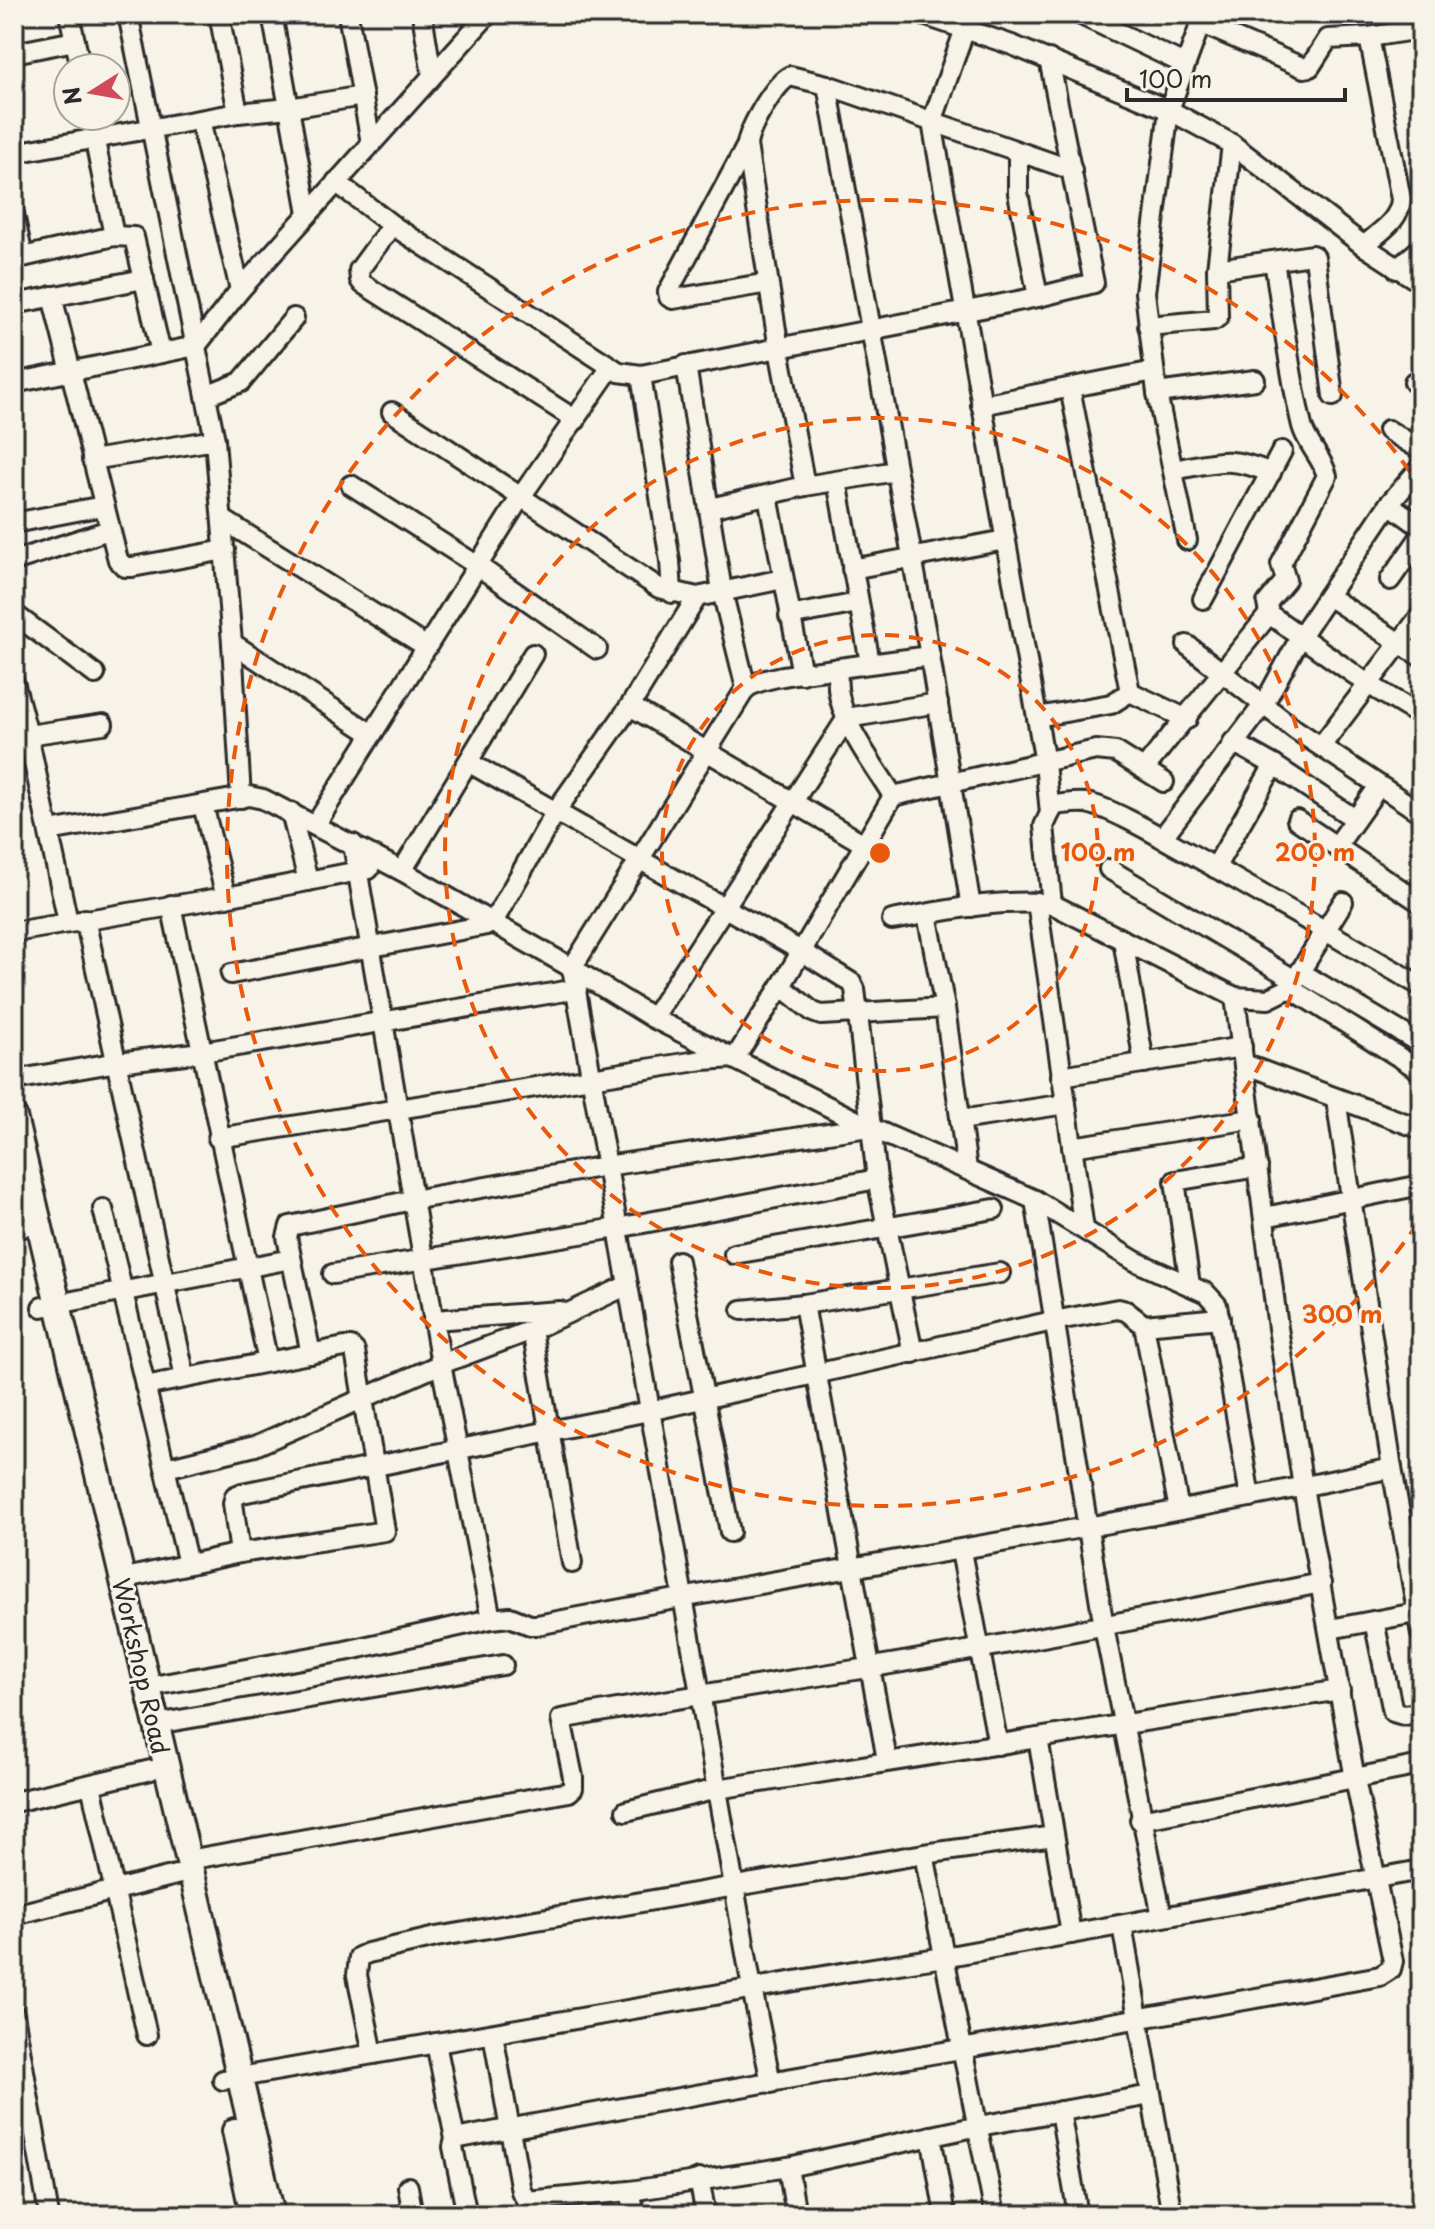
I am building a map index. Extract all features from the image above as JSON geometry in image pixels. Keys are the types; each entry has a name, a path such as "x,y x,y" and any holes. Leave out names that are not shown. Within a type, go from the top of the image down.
{"main road":[{"name":"Workshop Road","path":"14,1117 50,1305 151,1770 182,1868"},
{"name":"Workshop Road","path":"14,1189 18,1228 50,1305 121,1579 156,1724 182,1868 231,2079 272,2215"},
{"name":"Workshop Road","path":"231,2079 253,2215"}],"street":[{"path":"69,14 77,52"},
{"path":"128,14 215,440 241,798"},
{"path":"219,14 238,113"},
{"path":"272,14 308,213"},
{"path":"348,14 371,143"},
{"path":"422,14 432,75"},
{"path":"14,383 196,346 240,290 488,14"},
{"path":"920,14 1049,59 1169,110 1232,144 1364,246 1421,283"},
{"path":"1079,14 1184,64"},
{"path":"1187,540 1157,393 1145,275 1169,110 1202,19 1304,68 1310,67 1328,39 1369,37 1417,24"},
{"path":"965,29 932,122 1045,763 1050,813"},
{"path":"1364,246 1395,219 1401,199 1369,37"},
{"path":"14,53 75,41"},
{"path":"336,182 392,225 611,367 619,372 641,375 965,312 1094,283 1049,59"},
{"path":"805,486 779,349 747,145 748,134 784,79 797,76 827,85 1072,170"},
{"path":"827,85 930,656 971,907"},
{"path":"14,153 238,113 363,96"},
{"path":"200,120 240,290"},
{"path":"93,132 114,236"},
{"path":"1148,326 1214,320 1219,308 1217,269 1232,144"},
{"path":"747,145 668,292 673,299 768,283"},
{"path":"1018,152 1018,193 1038,297"},
{"path":"14,214 18,258 114,236 134,237 161,353"},
{"path":"392,225 359,270 363,284 576,420"},
{"path":"1397,269 1421,248"},
{"path":"1217,269 1315,257 1333,396"},
{"path":"1274,261 1302,425 1327,476 1281,564 1286,580 1267,603 1269,614 1368,684 1421,716"},
{"path":"14,304 144,279"},
{"path":"52,296 118,560 125,567 225,550"},
{"path":"206,396 241,382 294,318"},
{"path":"686,365 722,591 746,688"},
{"path":"316,824 520,498 611,367"},
{"path":"981,405 1154,371"},
{"path":"641,375 670,561 672,593"},
{"path":"1157,393 1255,380"},
{"path":"1070,388 1130,692"},
{"path":"392,412 650,583 672,593 697,597 783,579"},
{"path":"1388,430 1421,450"},
{"path":"92,460 215,440"},
{"path":"1203,599 1282,451"},
{"path":"1174,470 1233,461 1271,473"},
{"path":"1162,838 1264,704 1301,636 1389,504 1421,467"},
{"path":"710,508 805,486 896,471"},
{"path":"837,481 870,663"},
{"path":"351,485 478,566 597,649"},
{"path":"768,496 802,674"},
{"path":"1389,504 1421,527"},
{"path":"14,523 103,506"},
{"path":"222,519 427,647"},
{"path":"15,558 109,530"},
{"path":"1390,580 1421,536"},
{"path":"852,569 1005,540"},
{"path":"1328,596 1398,645 1421,657"},
{"path":"231,974 492,924 556,811 630,706 697,597"},
{"path":"789,616 858,603"},
{"path":"14,614 95,674"},
{"path":"1145,768 1269,614"},
{"path":"1321,746 1421,615"},
{"path":"232,643 372,734"},
{"path":"1187,645 1321,746 1421,813"},
{"path":"397,868 468,762 533,654"},
{"path":"771,2083 572,968 746,688 755,683 802,674 930,656"},
{"path":"839,668 836,682 847,718 893,796"},
{"path":"14,682 49,831 118,1062 185,1377"},
{"path":"1037,717 1111,704 1130,692"},
{"path":"1130,692 1187,719"},
{"path":"653,1018 847,718 938,703"},
{"path":"630,706 864,844"},
{"path":"28,735 103,724"},
{"path":"1233,742 1274,765 1355,819"},
{"path":"735,1058 893,796 1096,750 1116,752 1164,782"},
{"path":"468,762 852,983 877,1179 913,1353"},
{"path":"1215,868 1274,765"},
{"path":"1336,847 1379,786"},
{"path":"49,831 249,796 263,799 397,868 653,1018 869,1127 1035,1200 1152,1270 1190,1285 1213,1298 1217,1305 1250,1497"},
{"path":"1084,1229 1061,1076 1045,903 1044,826 1055,805 1087,804 1162,838 1421,986"},
{"path":"203,805 226,897"},
{"path":"291,812 308,881"},
{"path":"1297,820 1421,903"},
{"path":"353,844 433,1320 491,1619"},
{"path":"14,932 226,897 358,871 397,868"},
{"path":"1109,869 1295,980 1421,1044"},
{"path":"892,920 971,907 1045,903 1235,997 1268,999 1295,980 1343,902"},
{"path":"171,905 218,1138 268,1362"},
{"path":"927,914 945,1008 967,1169"},
{"path":"1123,940 1144,1063"},
{"path":"1295,980 1421,1071"},
{"path":"781,986 821,1015 945,1008"},
{"path":"14,1080 577,989"},
{"path":"455,2139 961,2048 1138,2020 1387,1974 1391,1969 1393,1961 1355,1779 1303,1487 1278,1328 1235,997"},
{"path":"1061,1076 1144,1063 1243,1055 1336,1099 1421,1129"},
{"path":"218,1138 396,1107 703,1060 735,1058"},
{"path":"1336,1099 1392,1468 1421,1634"},
{"path":"960,1120 1066,1104"},
{"path":"1072,1147 1252,1119"},
{"path":"311,1354 287,1237 290,1226 412,1200 606,1166 869,1127"},
{"path":"1190,1285 1175,1181 1258,1167"},
{"path":"333,1274 617,1228 877,1179"},
{"path":"1265,1217 1421,1185"},
{"path":"1035,1200 1104,1627 1140,1820 1162,1917"},
{"path":"103,1209 188,1564"},
{"path":"734,1254 994,1209"},
{"path":"50,1305 291,1259"},
{"path":"678,1261 730,1532"},
{"path":"742,1310 804,1304 1000,1273"},
{"path":"166,1468 255,1446 441,1364 532,1330 628,1285"},
{"path":"804,1304 887,1760"},
{"path":"240,1553 233,1509 235,1496 706,1399 1118,1309 1126,1311 1144,1325 1179,1510"},
{"path":"433,1320 571,1310"},
{"path":"1144,1325 1220,1318"},
{"path":"532,1330 572,1563"},
{"path":"121,1579 240,1553 385,1531 386,1523 355,1351 351,1347 145,1386"},
{"path":"147,1687 345,1651 491,1619 510,1617 537,1625 683,1596 1090,1528 1392,1468"},
{"path":"961,1551 998,1745"},
{"path":"14,1915 115,1890 182,1868 569,1792 573,1788 573,1777 561,1719 1104,1627 1321,1583"},
{"path":"1330,1629 1419,1612"},
{"path":"1374,1621 1393,1712 1403,1715 1421,1713"},
{"path":"156,1724 503,1665"},
{"path":"626,1811 717,1789 887,1760 1123,1726 1340,1690"},
{"path":"1038,1738 1071,1934"},
{"path":"1140,1820 1421,1765"},
{"path":"14,1802 151,1770"},
{"path":"91,1785 147,2035"},
{"path":"373,2054 357,1975 359,1957 436,1937 924,1854 1054,1836"},
{"path":"924,1854 995,2215"},
{"path":"231,2079 944,1957 1421,1870"},
{"path":"1122,1925 1172,2215"},
{"path":"14,2014 49,2215"},
{"path":"493,2034 521,2191 527,2201 537,2208 699,2179 788,2167 979,2126 1151,2095"},
{"path":"436,2043 467,2215"},
{"path":"1060,2111 1078,2215"},
{"path":"931,2136 945,2215"},
{"path":"788,2167 796,2215"},
{"path":"699,2179 706,2215"},
{"path":"408,2187 413,2215"},
{"path":"630,2191 635,2215"}]}
